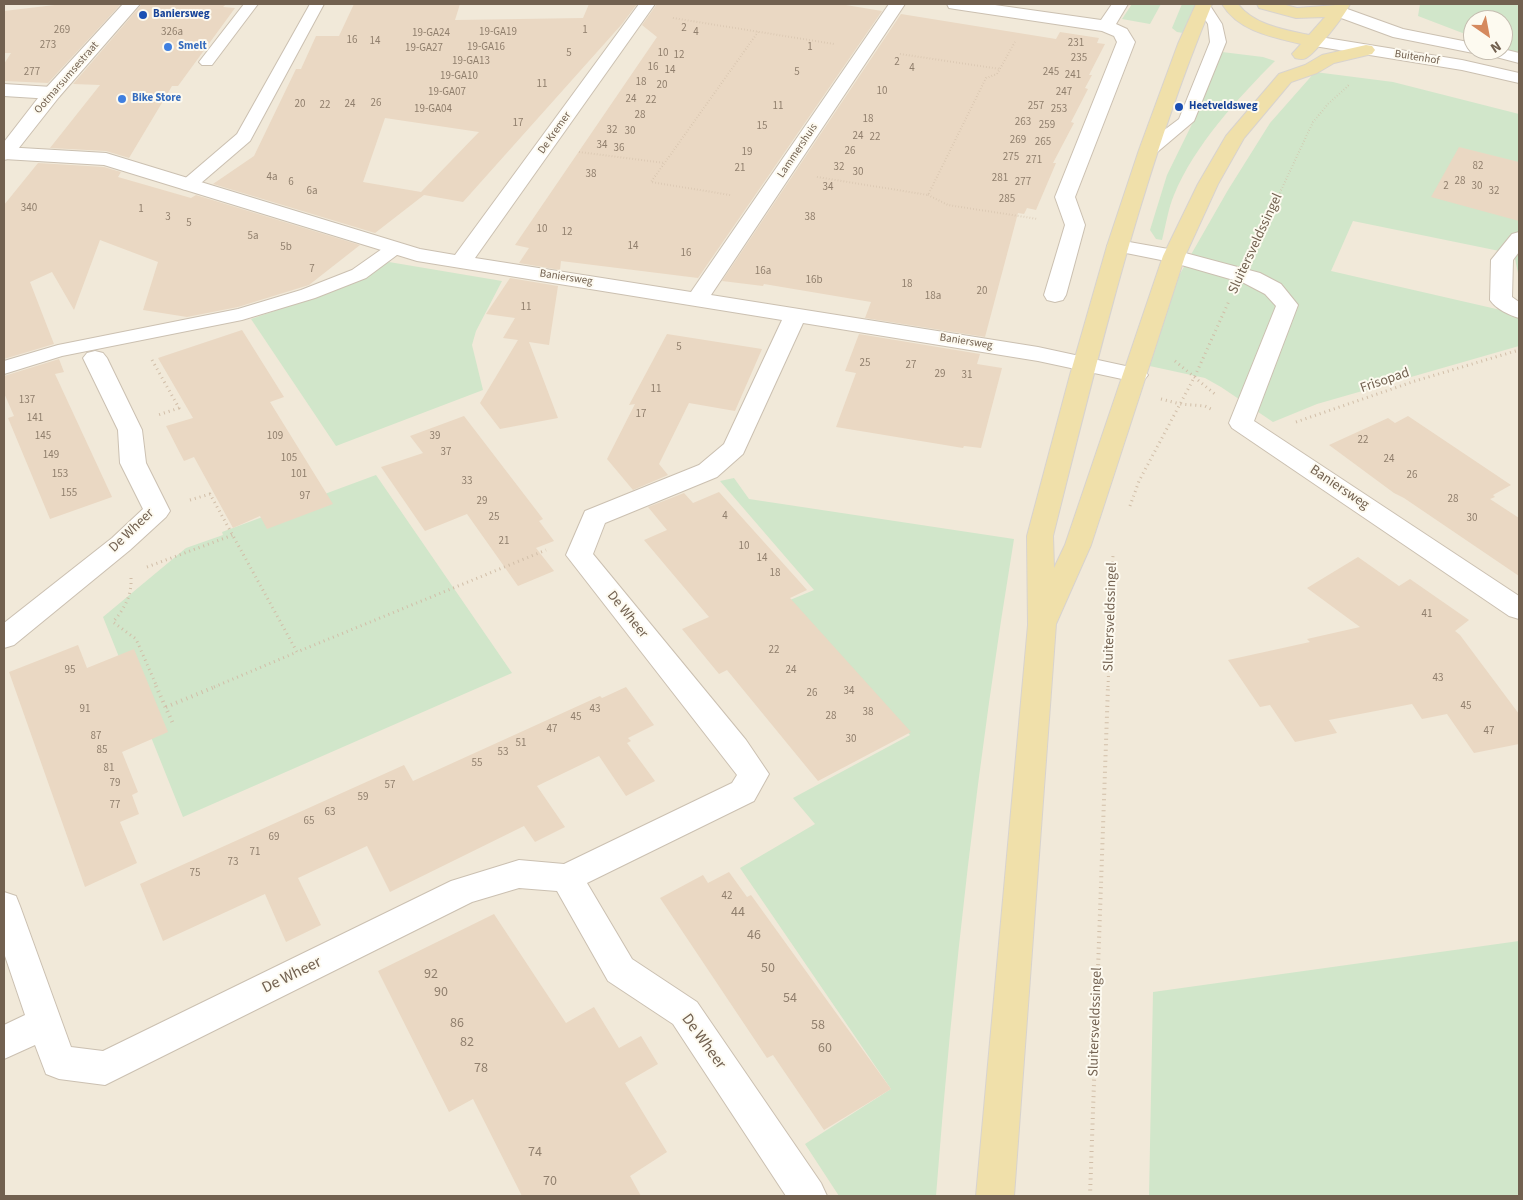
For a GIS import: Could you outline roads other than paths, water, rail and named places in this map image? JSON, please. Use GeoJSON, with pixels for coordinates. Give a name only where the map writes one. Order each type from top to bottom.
{"type":"FeatureCollection","features":[{"type":"Feature","properties":{"kind":"main road"},"geometry":{"type":"LineString","coordinates":[[1230,4],[1247,21],[1283,34],[1314,41]]}},
{"type":"Feature","properties":{"kind":"main road"},"geometry":{"type":"LineString","coordinates":[[1265,4],[1296,13],[1340,7]]}},
{"type":"Feature","properties":{"kind":"main road"},"geometry":{"type":"LineString","coordinates":[[995,1196],[1042,625],[1040,536],[1118,246],[1148,150],[1204,5]]}},
{"type":"Feature","properties":{"kind":"main road"},"geometry":{"type":"LineString","coordinates":[[1291,75],[1293,63],[1314,41],[1340,7]]}},
{"type":"Feature","properties":{"kind":"main road"},"geometry":{"type":"LineString","coordinates":[[1042,625],[1078,544],[1136,375],[1174,256],[1208,184],[1236,136],[1285,78],[1311,69],[1328,59],[1366,50]]}},
{"type":"Feature","properties":{"kind":"street","name":"Ootmarsumsestraat"},"geometry":{"type":"LineString","coordinates":[[4,153],[52,93],[132,4]]}},
{"type":"Feature","properties":{"kind":"street","name":"Lammershuis"},"geometry":{"type":"LineString","coordinates":[[697,299],[897,4]]}},
{"type":"Feature","properties":{"kind":"street"},"geometry":{"type":"LineString","coordinates":[[955,4],[1114,29],[1126,42],[1065,197],[1074,225],[1055,295]]}},
{"type":"Feature","properties":{"kind":"street"},"geometry":{"type":"LineString","coordinates":[[1114,29],[1120,4]]}},
{"type":"Feature","properties":{"kind":"street","name":"Buitenhof"},"geometry":{"type":"LineString","coordinates":[[1340,7],[1399,33],[1463,46]]}},
{"type":"Feature","properties":{"kind":"street","name":"De Kremer"},"geometry":{"type":"LineString","coordinates":[[461,262],[644,8]]}},
{"type":"Feature","properties":{"kind":"street","name":"Buitenhof"},"geometry":{"type":"LineString","coordinates":[[1314,41],[1462,65],[1519,78]]}},
{"type":"Feature","properties":{"kind":"street"},"geometry":{"type":"LineString","coordinates":[[4,90],[52,93]]}},
{"type":"Feature","properties":{"kind":"street","name":"Baniersweg"},"geometry":{"type":"LineString","coordinates":[[4,153],[106,159],[417,255],[1038,354],[1136,375]]}},
{"type":"Feature","properties":{"kind":"street"},"geometry":{"type":"LineString","coordinates":[[1519,238],[1502,260],[1501,300],[1519,311]]}},
{"type":"Feature","properties":{"kind":"street","name":"Baniersweg"},"geometry":{"type":"LineString","coordinates":[[1118,246],[1174,256],[1241,275],[1273,289],[1287,305],[1241,423],[1519,609]]}},
{"type":"Feature","properties":{"kind":"street","name":"De Wheer"},"geometry":{"type":"LineString","coordinates":[[4,906],[58,1062],[105,1068],[463,891],[519,874],[567,878],[743,792],[754,774],[579,555],[594,517],[708,471],[734,448],[795,316]]}},
{"type":"Feature","properties":{"kind":"street","name":"De Wheer"},"geometry":{"type":"LineString","coordinates":[[4,638],[121,544],[157,510],[133,464],[128,425],[95,358]]}},
{"type":"Feature","properties":{"kind":"street","name":"De Wheer"},"geometry":{"type":"LineString","coordinates":[[567,878],[620,970],[684,1013],[808,1196]]}},
{"type":"Feature","properties":{"kind":"street"},"geometry":{"type":"LineString","coordinates":[[4,1044],[44,1023]]}},
{"type":"Feature","properties":{"kind":"lane"},"geometry":{"type":"LineString","coordinates":[[207,62],[251,4]]}},
{"type":"Feature","properties":{"kind":"lane"},"geometry":{"type":"LineString","coordinates":[[188,185],[244,137],[317,4]]}},
{"type":"Feature","properties":{"kind":"lane"},"geometry":{"type":"LineString","coordinates":[[1148,150],[1186,121],[1218,42],[1216,24],[1204,5]]}},
{"type":"Feature","properties":{"kind":"lane"},"geometry":{"type":"LineString","coordinates":[[4,368],[58,351],[242,314],[308,294],[360,274],[395,248]]}},
{"type":"Feature","properties":{"kind":"place","name":"Baniersweg"},"geometry":{"type":"Point","coordinates":[143,15]}},
{"type":"Feature","properties":{"kind":"place","name":"Smelt"},"geometry":{"type":"Point","coordinates":[168,47]}},
{"type":"Feature","properties":{"kind":"place","name":"Bike Store"},"geometry":{"type":"Point","coordinates":[122,99]}},
{"type":"Feature","properties":{"kind":"place","name":"Heetveldsweg"},"geometry":{"type":"Point","coordinates":[1179,107]}}]}
